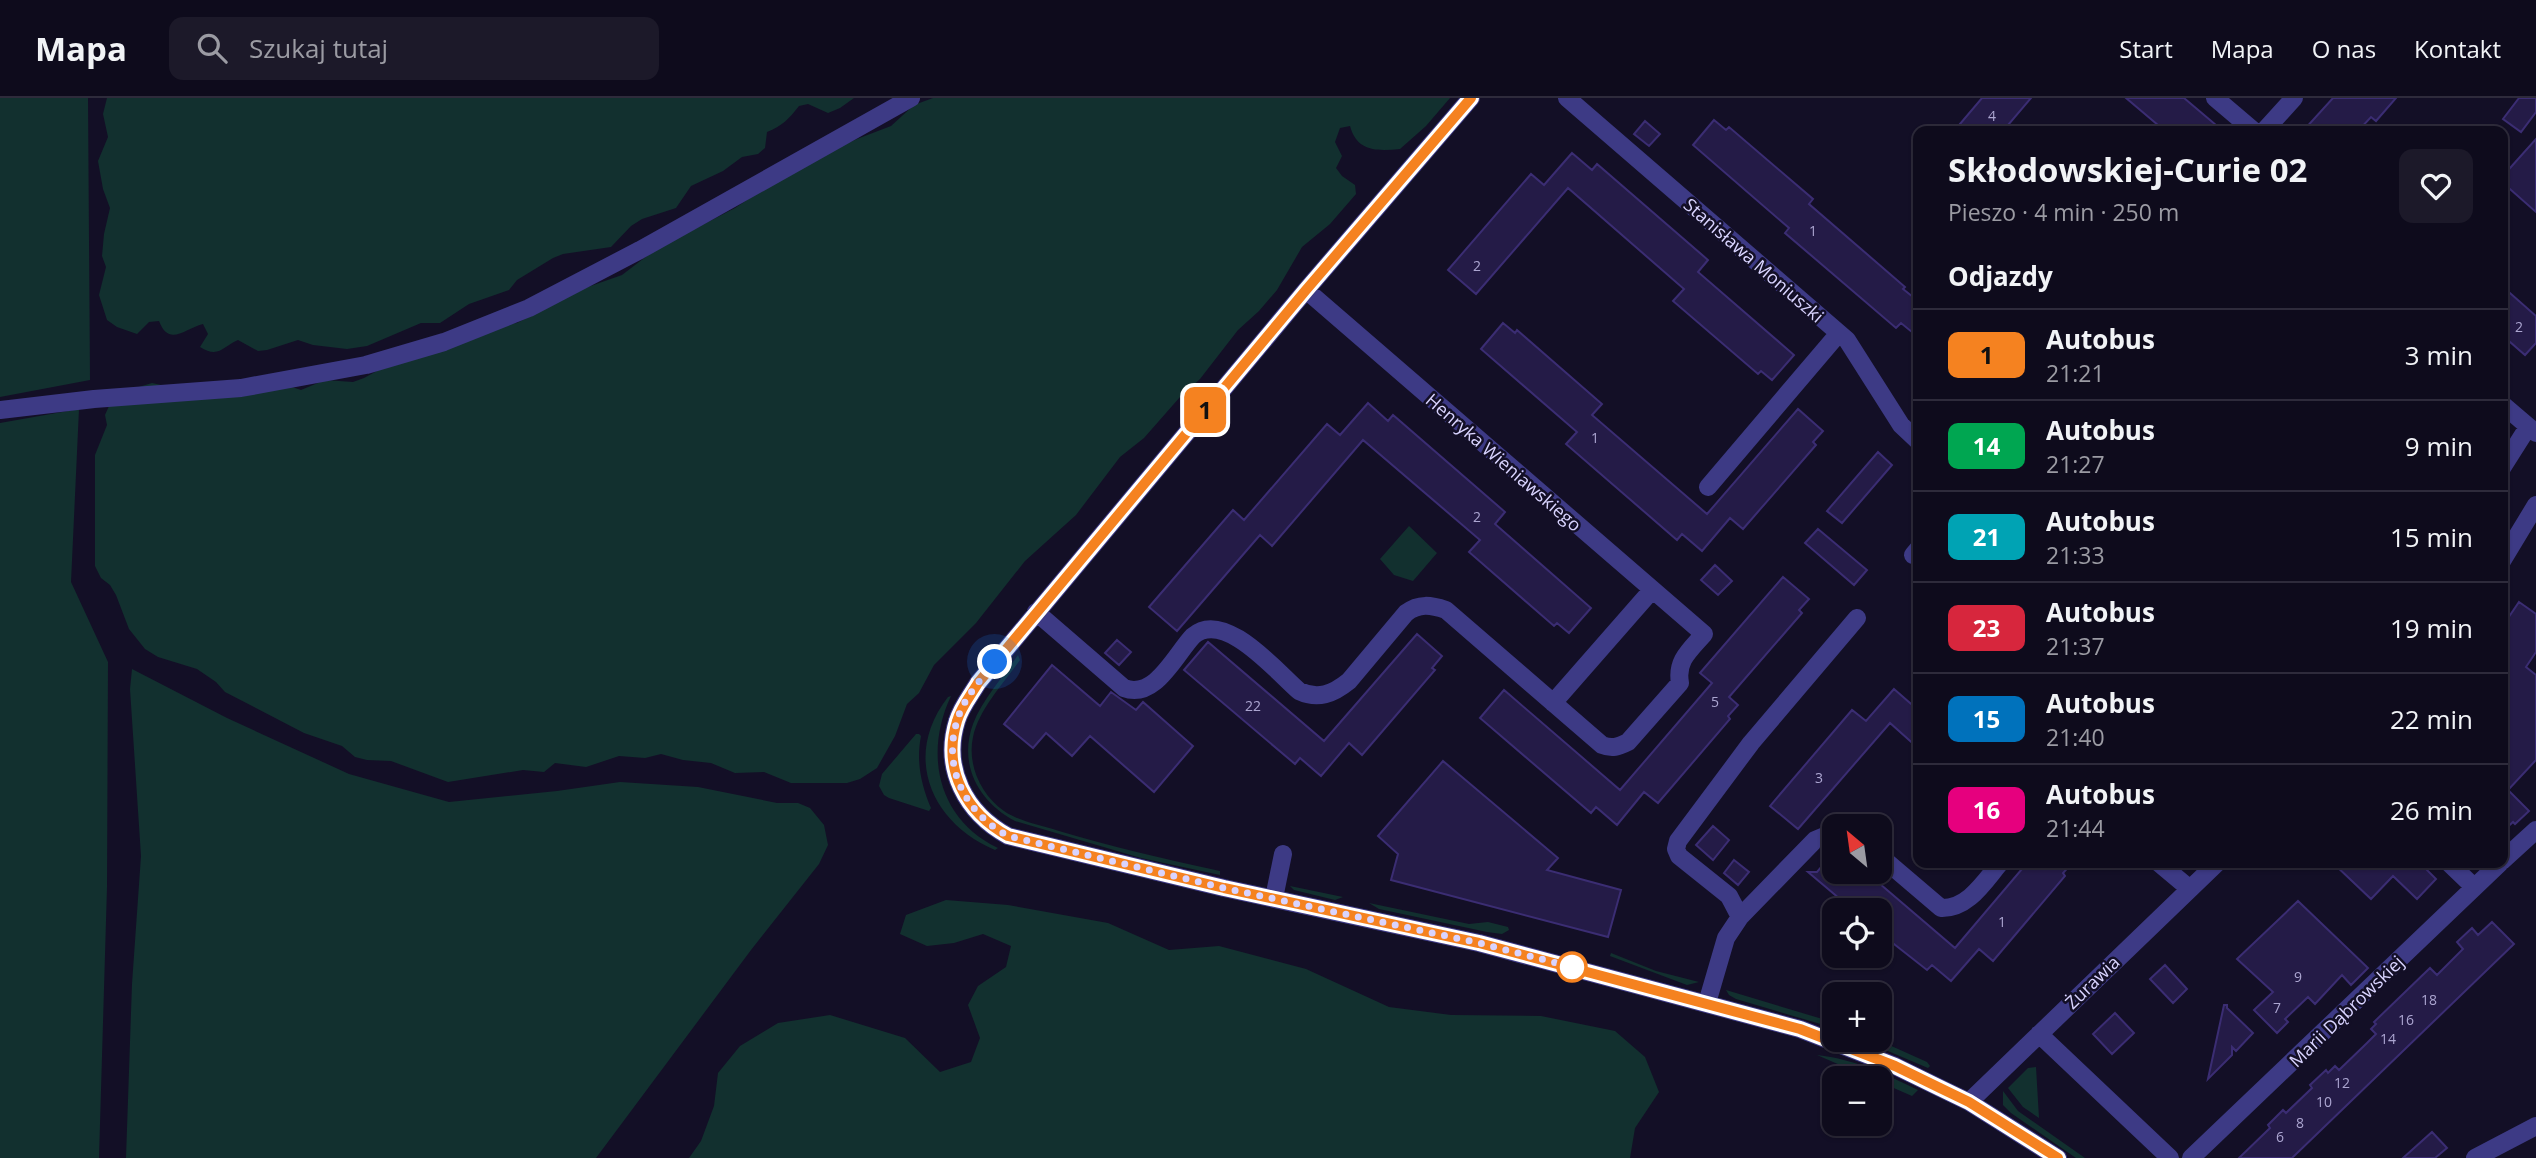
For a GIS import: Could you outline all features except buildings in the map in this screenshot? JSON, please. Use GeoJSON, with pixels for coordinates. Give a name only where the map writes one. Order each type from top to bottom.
{"type":"FeatureCollection","features":[{"type":"Feature","properties":{"kind":"street"},"geometry":{"type":"LineString","coordinates":[[0,410],[94,399],[241,388],[366,365],[444,342],[529,308],[640,250],[911,98]]}},
{"type":"Feature","properties":{"kind":"street"},"geometry":{"type":"LineString","coordinates":[[1471,98],[1035,612],[966,702],[955,728],[952,754],[954,771],[968,802],[981,817],[1008,836],[1146,870],[1492,946],[1800,1029],[1895,1066],[1969,1102],[2058,1158]]}},
{"type":"Feature","properties":{"kind":"street","name":"Stanisława Moniuszki"},"geometry":{"type":"LineString","coordinates":[[1567,98],[1847,340],[1901,425],[1913,436]]}},
{"type":"Feature","properties":{"kind":"street"},"geometry":{"type":"LineString","coordinates":[[2215,98],[2248,126]]}},
{"type":"Feature","properties":{"kind":"street"},"geometry":{"type":"LineString","coordinates":[[2269,126],[2294,98]]}},
{"type":"Feature","properties":{"kind":"street","name":"Henryka Wieniawskiego"},"geometry":{"type":"LineString","coordinates":[[1306,290],[1703,634],[1682,659],[1678,670],[1680,683],[1628,742],[1618,747],[1609,748],[1602,745],[1553,703]]}},
{"type":"Feature","properties":{"kind":"street"},"geometry":{"type":"LineString","coordinates":[[1708,487],[1839,333]]}},
{"type":"Feature","properties":{"kind":"street"},"geometry":{"type":"LineString","coordinates":[[2508,409],[2532,430],[2508,460]]}},
{"type":"Feature","properties":{"kind":"street"},"geometry":{"type":"LineString","coordinates":[[2508,551],[2536,505]]}},
{"type":"Feature","properties":{"kind":"street"},"geometry":{"type":"LineString","coordinates":[[1035,612],[1124,688],[1147,688],[1156,681],[1193,636],[1213,628],[1233,633],[1299,691],[1310,696],[1321,696],[1339,689],[1349,681],[1406,613],[1413,608],[1429,605],[1446,610],[1553,703],[1652,590]]}},
{"type":"Feature","properties":{"kind":"street"},"geometry":{"type":"LineString","coordinates":[[1740,917],[1729,896],[1679,856],[1676,849],[1678,841],[1751,743],[1857,618]]}},
{"type":"Feature","properties":{"kind":"street","name":"Marii Dąbrowskiej"},"geometry":{"type":"LineString","coordinates":[[2508,856],[2536,830]]}},
{"type":"Feature","properties":{"kind":"street"},"geometry":{"type":"LineString","coordinates":[[1707,1003],[1726,938],[1740,917],[1815,840],[1822,837]]}},
{"type":"Feature","properties":{"kind":"street"},"geometry":{"type":"LineString","coordinates":[[1274,898],[1283,854]]}},
{"type":"Feature","properties":{"kind":"street"},"geometry":{"type":"LineString","coordinates":[[1892,866],[1941,908],[1960,905],[1996,868]]}},
{"type":"Feature","properties":{"kind":"street"},"geometry":{"type":"LineString","coordinates":[[2165,868],[2190,889]]}},
{"type":"Feature","properties":{"kind":"street","name":"Żurawia"},"geometry":{"type":"LineString","coordinates":[[1969,1102],[2212,868]]}},
{"type":"Feature","properties":{"kind":"street"},"geometry":{"type":"LineString","coordinates":[[2454,868],[2474,887]]}},
{"type":"Feature","properties":{"kind":"street","name":"Marii Dąbrowskiej"},"geometry":{"type":"LineString","coordinates":[[2191,1158],[2495,868]]}},
{"type":"Feature","properties":{"kind":"street"},"geometry":{"type":"LineString","coordinates":[[2039,1034],[2170,1158]]}},
{"type":"Feature","properties":{"kind":"street"},"geometry":{"type":"LineString","coordinates":[[2475,1158],[2536,1126]]}},
{"type":"Feature","properties":{"kind":"green space"},"geometry":{"type":"Polygon","coordinates":[[[0,98],[88,98],[90,380],[0,397],[0,98]]]}},
{"type":"Feature","properties":{"kind":"green space"},"geometry":{"type":"Polygon","coordinates":[[[107,98],[854,98],[828,113],[808,104],[799,106],[785,122],[767,132],[765,148],[758,154],[742,157],[723,171],[691,186],[676,208],[642,219],[631,226],[611,247],[553,258],[517,280],[509,290],[469,304],[440,323],[421,323],[367,346],[347,349],[313,345],[298,340],[258,351],[238,340],[212,352],[200,347],[208,334],[203,324],[172,335],[163,329],[159,321],[149,322],[137,334],[117,327],[107,320],[99,295],[106,267],[102,256],[110,208],[98,161],[108,137],[103,114],[107,98]]]}},
{"type":"Feature","properties":{"kind":"green space"},"geometry":{"type":"Polygon","coordinates":[[[933,98],[1450,98],[1426,126],[1400,149],[1369,148],[1358,141],[1350,126],[1340,128],[1335,142],[1342,156],[1336,168],[1355,185],[1356,194],[1330,224],[1302,247],[1277,290],[1238,330],[1200,379],[1180,397],[1144,438],[1120,457],[1076,515],[1025,561],[976,623],[934,665],[919,693],[907,704],[895,736],[877,768],[860,779],[847,783],[791,783],[764,772],[735,773],[711,763],[661,754],[645,758],[619,756],[586,767],[555,763],[544,772],[523,770],[448,782],[391,761],[355,757],[342,746],[304,733],[225,692],[197,669],[158,657],[145,649],[129,629],[116,595],[110,585],[101,578],[95,566],[95,455],[107,425],[105,415],[109,406],[122,392],[152,383],[175,388],[289,386],[301,390],[325,380],[353,382],[386,366],[497,326],[517,323],[585,288],[622,275],[656,249],[735,208],[800,165],[891,126],[914,105],[933,98]]]}},
{"type":"Feature","properties":{"kind":"green space"},"geometry":{"type":"Polygon","coordinates":[[[79,409],[71,582],[108,662],[107,887],[99,1158],[0,1158],[0,423],[79,409]]]}},
{"type":"Feature","properties":{"kind":"green space"},"geometry":{"type":"Polygon","coordinates":[[[1409,526],[1437,553],[1413,581],[1394,575],[1380,559],[1409,526]]]}},
{"type":"Feature","properties":{"kind":"green space"},"geometry":{"type":"Polygon","coordinates":[[[1018,655],[1020,660],[986,706],[973,737],[974,768],[989,797],[1004,811],[1024,821],[1119,848],[1220,871],[1220,875],[1141,858],[1015,821],[991,804],[975,781],[970,768],[969,739],[982,706],[1018,655]]]}},
{"type":"Feature","properties":{"kind":"green space"},"geometry":{"type":"Polygon","coordinates":[[[132,669],[227,718],[349,774],[449,802],[620,782],[698,787],[777,803],[798,803],[810,808],[824,825],[828,845],[819,864],[751,950],[596,1158],[126,1158],[132,984],[141,856],[130,689],[132,669]]]}},
{"type":"Feature","properties":{"kind":"green space"},"geometry":{"type":"Polygon","coordinates":[[[951,696],[938,740],[942,782],[949,802],[961,820],[977,835],[998,848],[995,850],[954,823],[930,786],[926,764],[927,742],[934,719],[951,696]]]}},
{"type":"Feature","properties":{"kind":"green space"},"geometry":{"type":"Polygon","coordinates":[[[916,734],[921,736],[919,764],[931,808],[929,811],[889,798],[879,786],[882,774],[916,734]]]}},
{"type":"Feature","properties":{"kind":"green space"},"geometry":{"type":"Polygon","coordinates":[[[1290,886],[1343,897],[1335,900],[1294,890],[1290,886]]]}},
{"type":"Feature","properties":{"kind":"green space"},"geometry":{"type":"Polygon","coordinates":[[[946,900],[1008,905],[1108,923],[1169,950],[1219,946],[1306,969],[1389,1007],[1451,1015],[1541,1016],[1615,1031],[1645,1057],[1659,1092],[1635,1128],[1630,1158],[689,1158],[701,1141],[714,1106],[718,1073],[740,1046],[778,1023],[830,1015],[905,1038],[940,1072],[971,1062],[980,1038],[968,1005],[978,986],[1006,967],[1011,946],[983,934],[954,943],[927,946],[900,934],[906,915],[946,900]]]}},
{"type":"Feature","properties":{"kind":"green space"},"geometry":{"type":"Polygon","coordinates":[[[1369,903],[1469,924],[1488,922],[1508,927],[1509,930],[1502,934],[1487,932],[1379,909],[1369,903]]]}},
{"type":"Feature","properties":{"kind":"green space"},"geometry":{"type":"Polygon","coordinates":[[[1611,953],[1656,971],[1699,982],[1687,985],[1610,956],[1611,953]]]}},
{"type":"Feature","properties":{"kind":"green space"},"geometry":{"type":"Polygon","coordinates":[[[1726,990],[1822,1019],[1822,1024],[1736,999],[1726,990]]]}},
{"type":"Feature","properties":{"kind":"green space"},"geometry":{"type":"Polygon","coordinates":[[[1892,1046],[1927,1062],[1930,1066],[1928,1068],[1890,1052],[1892,1046]]]}},
{"type":"Feature","properties":{"kind":"green space"},"geometry":{"type":"Polygon","coordinates":[[[1817,1055],[1862,1066],[1842,1066],[1817,1055]]]}},
{"type":"Feature","properties":{"kind":"green space"},"geometry":{"type":"Polygon","coordinates":[[[2036,1067],[2039,1118],[2023,1107],[2008,1088],[2028,1068],[2036,1067]]]}},
{"type":"Feature","properties":{"kind":"green space"},"geometry":{"type":"Polygon","coordinates":[[[1892,1078],[1918,1090],[1912,1096],[1892,1087],[1892,1078]]]}},
{"type":"Feature","properties":{"kind":"green space"},"geometry":{"type":"Polygon","coordinates":[[[2003,1091],[2018,1111],[2085,1158],[2076,1158],[2011,1113],[2003,1105],[2003,1091]]]}},
{"type":"Feature","properties":{"kind":"bus line","name":"1"},"geometry":{"type":"LineString","coordinates":[[1471,98],[1306,290],[978,683],[957,720],[952,754],[954,771],[968,802],[995,829],[1008,836],[1224,888],[1416,928],[1541,958],[1800,1029],[1895,1066],[1969,1102],[2058,1158]]}},
{"type":"Feature","properties":{"kind":"route"},"geometry":{"type":"LineString","coordinates":[[995,662],[978,683],[957,720],[952,754],[954,771],[968,802],[995,829],[1008,836],[1224,888],[1416,928],[1572,967]]}}]}
